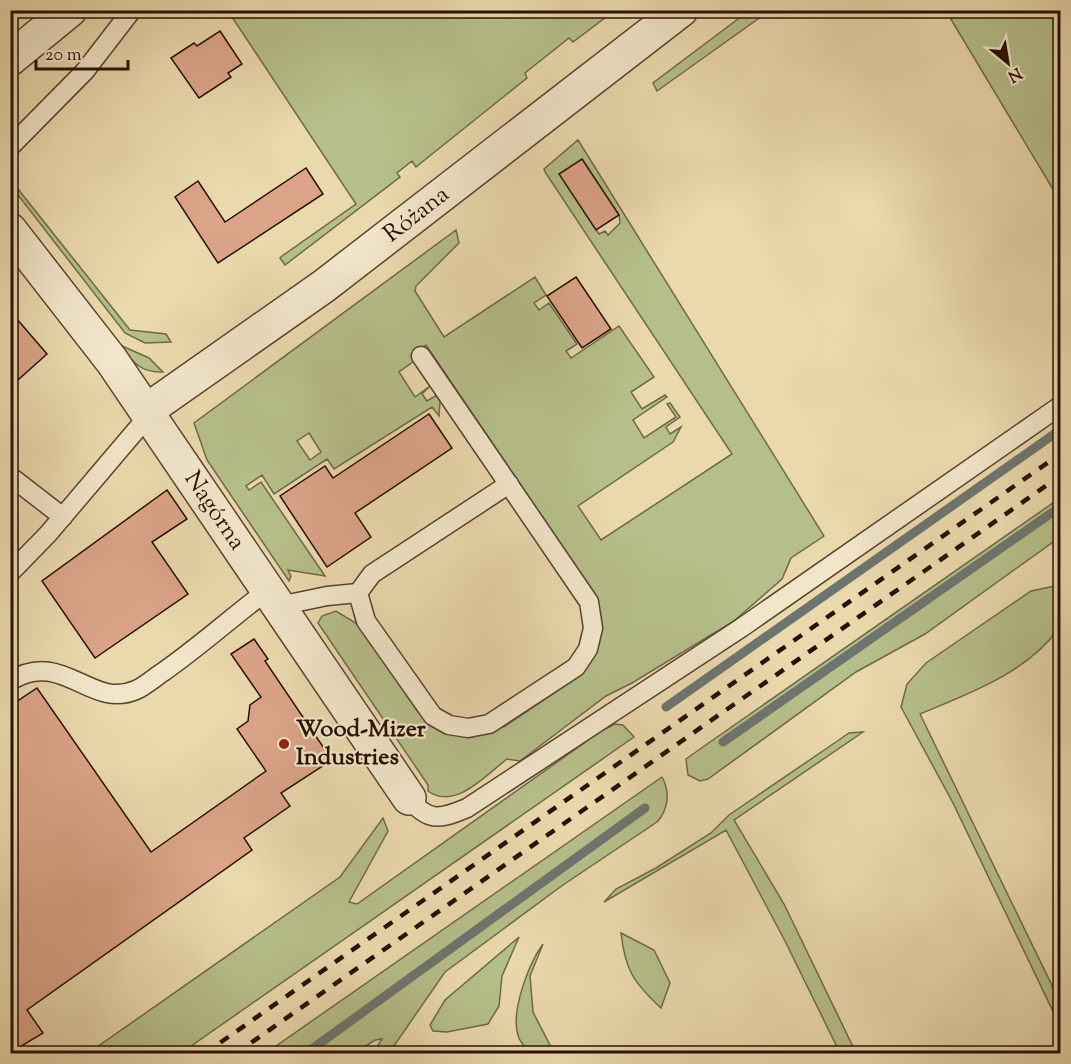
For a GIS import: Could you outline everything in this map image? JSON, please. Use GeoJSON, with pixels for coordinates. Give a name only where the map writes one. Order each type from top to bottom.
{"type":"FeatureCollection","features":[{"type":"Feature","properties":{"kind":"street"},"geometry":{"type":"LineString","coordinates":[[10,59],[70,10]]}},
{"type":"Feature","properties":{"kind":"street","name":"Różana"},"geometry":{"type":"LineString","coordinates":[[148,413],[324,286],[681,10]]}},
{"type":"Feature","properties":{"kind":"street","name":"Nagórna"},"geometry":{"type":"LineString","coordinates":[[10,230],[106,353],[409,798]]}},
{"type":"Feature","properties":{"kind":"lane"},"geometry":{"type":"LineString","coordinates":[[10,147],[85,72],[132,10]]}},
{"type":"Feature","properties":{"kind":"lane"},"geometry":{"type":"LineString","coordinates":[[358,593],[366,621],[433,716],[449,725],[468,728],[489,723],[576,667],[588,649],[593,628],[589,602],[421,356]]}},
{"type":"Feature","properties":{"kind":"lane"},"geometry":{"type":"LineString","coordinates":[[409,798],[418,811],[430,816],[446,816],[468,808],[741,627],[1060,406]]}},
{"type":"Feature","properties":{"kind":"lane"},"geometry":{"type":"LineString","coordinates":[[10,573],[63,517],[148,413]]}},
{"type":"Feature","properties":{"kind":"lane"},"geometry":{"type":"LineString","coordinates":[[10,476],[63,517]]}},
{"type":"Feature","properties":{"kind":"lane"},"geometry":{"type":"LineString","coordinates":[[10,681],[33,670],[51,671],[72,678],[92,689],[112,694],[136,691],[273,598],[358,593],[372,574],[509,484]]}},
{"type":"Feature","properties":{"kind":"green space"},"geometry":{"type":"Polygon","coordinates":[[[750,10],[769,11],[657,91],[653,83],[750,10]]]}},
{"type":"Feature","properties":{"kind":"green space"},"geometry":{"type":"Polygon","coordinates":[[[228,11],[614,11],[573,42],[569,38],[525,73],[527,78],[416,167],[412,161],[397,173],[400,177],[285,265],[280,258],[282,256],[356,204],[228,11]]]}},
{"type":"Feature","properties":{"kind":"green space"},"geometry":{"type":"Polygon","coordinates":[[[946,11],[1060,11],[1060,201],[946,11]]]}},
{"type":"Feature","properties":{"kind":"green space"},"geometry":{"type":"Polygon","coordinates":[[[578,140],[824,536],[791,558],[782,579],[734,621],[632,683],[606,696],[520,761],[507,759],[460,794],[449,797],[438,796],[428,791],[428,785],[318,623],[322,616],[336,611],[359,625],[418,712],[436,727],[459,735],[483,734],[505,726],[575,679],[591,661],[599,642],[588,584],[426,345],[411,355],[414,361],[399,372],[415,397],[430,386],[422,394],[427,401],[437,395],[440,401],[439,416],[432,407],[334,469],[327,459],[274,494],[262,475],[246,486],[249,490],[261,482],[325,576],[288,570],[291,576],[289,581],[207,460],[194,423],[456,230],[459,243],[416,286],[415,291],[444,337],[535,277],[546,295],[534,303],[539,310],[549,303],[577,344],[566,351],[571,358],[619,326],[654,377],[631,392],[642,409],[665,395],[667,397],[633,420],[644,438],[676,417],[667,404],[670,403],[680,417],[666,427],[670,434],[681,427],[673,442],[578,506],[601,540],[732,454],[544,169],[578,140]],[[582,159],[560,174],[599,234],[605,231],[608,235],[620,223],[619,215],[582,159]],[[309,433],[297,441],[310,460],[321,452],[309,433]]]}},
{"type":"Feature","properties":{"kind":"green space"},"geometry":{"type":"Polygon","coordinates":[[[10,179],[130,330],[166,334],[171,342],[145,343],[125,333],[11,186],[10,179]]]}},
{"type":"Feature","properties":{"kind":"green space"},"geometry":{"type":"Polygon","coordinates":[[[120,345],[149,358],[163,372],[149,371],[138,365],[120,345]]]}},
{"type":"Feature","properties":{"kind":"green space"},"geometry":{"type":"Polygon","coordinates":[[[1060,498],[1060,537],[925,634],[856,672],[708,779],[700,781],[688,775],[686,759],[1060,498]]]}},
{"type":"Feature","properties":{"kind":"green space"},"geometry":{"type":"Polygon","coordinates":[[[1060,585],[1060,627],[1047,643],[1031,657],[996,680],[920,714],[1060,1002],[1060,1026],[953,803],[901,707],[907,684],[926,663],[1031,591],[1060,585]]]}},
{"type":"Feature","properties":{"kind":"green space"},"geometry":{"type":"Polygon","coordinates":[[[615,724],[623,725],[634,737],[181,1053],[87,1054],[340,877],[383,818],[388,831],[349,902],[357,904],[601,731],[615,724]]]}},
{"type":"Feature","properties":{"kind":"green space"},"geometry":{"type":"Polygon","coordinates":[[[863,732],[734,820],[784,904],[856,1053],[840,1053],[785,941],[726,830],[604,902],[616,889],[656,868],[711,833],[729,815],[849,733],[863,732]]]}},
{"type":"Feature","properties":{"kind":"green space"},"geometry":{"type":"Polygon","coordinates":[[[662,777],[665,782],[667,800],[664,811],[657,822],[563,885],[445,972],[389,1053],[373,1053],[382,1039],[375,1040],[355,1053],[266,1053],[662,777]]]}},
{"type":"Feature","properties":{"kind":"green space"},"geometry":{"type":"Polygon","coordinates":[[[621,933],[654,950],[670,983],[661,1008],[632,975],[625,957],[621,933]]]}},
{"type":"Feature","properties":{"kind":"green space"},"geometry":{"type":"Polygon","coordinates":[[[519,937],[502,976],[499,1006],[488,1024],[447,1032],[433,1031],[430,1025],[445,1000],[519,937]]]}},
{"type":"Feature","properties":{"kind":"green space"},"geometry":{"type":"Polygon","coordinates":[[[543,944],[530,976],[533,1012],[554,1053],[529,1053],[519,1038],[517,1016],[522,989],[532,963],[543,944]]]}},
{"type":"Feature","properties":{"kind":"building"},"geometry":{"type":"Polygon","coordinates":[[[220,31],[242,64],[228,73],[231,77],[199,98],[171,58],[194,43],[197,46],[220,31]]]}},
{"type":"Feature","properties":{"kind":"building"},"geometry":{"type":"Polygon","coordinates":[[[582,159],[619,215],[596,230],[559,174],[582,159]]]}},
{"type":"Feature","properties":{"kind":"building"},"geometry":{"type":"Polygon","coordinates":[[[306,168],[323,194],[218,263],[175,197],[198,181],[225,222],[306,168]]]}},
{"type":"Feature","properties":{"kind":"building"},"geometry":{"type":"Polygon","coordinates":[[[576,277],[611,329],[582,348],[547,296],[576,277]]]}},
{"type":"Feature","properties":{"kind":"building"},"geometry":{"type":"Polygon","coordinates":[[[10,311],[47,354],[10,387],[10,311]]]}},
{"type":"Feature","properties":{"kind":"building"},"geometry":{"type":"Polygon","coordinates":[[[429,414],[452,448],[355,513],[371,537],[327,567],[280,496],[325,466],[333,478],[429,414]]]}},
{"type":"Feature","properties":{"kind":"building"},"geometry":{"type":"Polygon","coordinates":[[[167,490],[187,519],[152,542],[188,594],[95,658],[42,581],[167,490]]]}},
{"type":"Feature","properties":{"kind":"building"},"geometry":{"type":"Polygon","coordinates":[[[254,639],[268,659],[265,661],[332,760],[281,793],[290,806],[244,838],[252,850],[27,1010],[43,1033],[10,1053],[10,706],[37,688],[151,852],[266,771],[237,729],[248,721],[250,705],[261,697],[231,654],[254,639]]]}},
{"type":"Feature","properties":{"kind":"waterway"},"geometry":{"type":"LineString","coordinates":[[666,707],[1060,430]]}},
{"type":"Feature","properties":{"kind":"waterway"},"geometry":{"type":"LineString","coordinates":[[723,742],[1060,507]]}},
{"type":"Feature","properties":{"kind":"waterway"},"geometry":{"type":"LineString","coordinates":[[305,1054],[645,808]]}},
{"type":"Feature","properties":{"kind":"railway"},"geometry":{"type":"LineString","coordinates":[[204,1054],[1060,454]]}},
{"type":"Feature","properties":{"kind":"railway"},"geometry":{"type":"LineString","coordinates":[[235,1054],[1060,476]]}},
{"type":"Feature","properties":{"kind":"place","name":"Wood-Mizer Industries"},"geometry":{"type":"Point","coordinates":[284,744]}}]}
